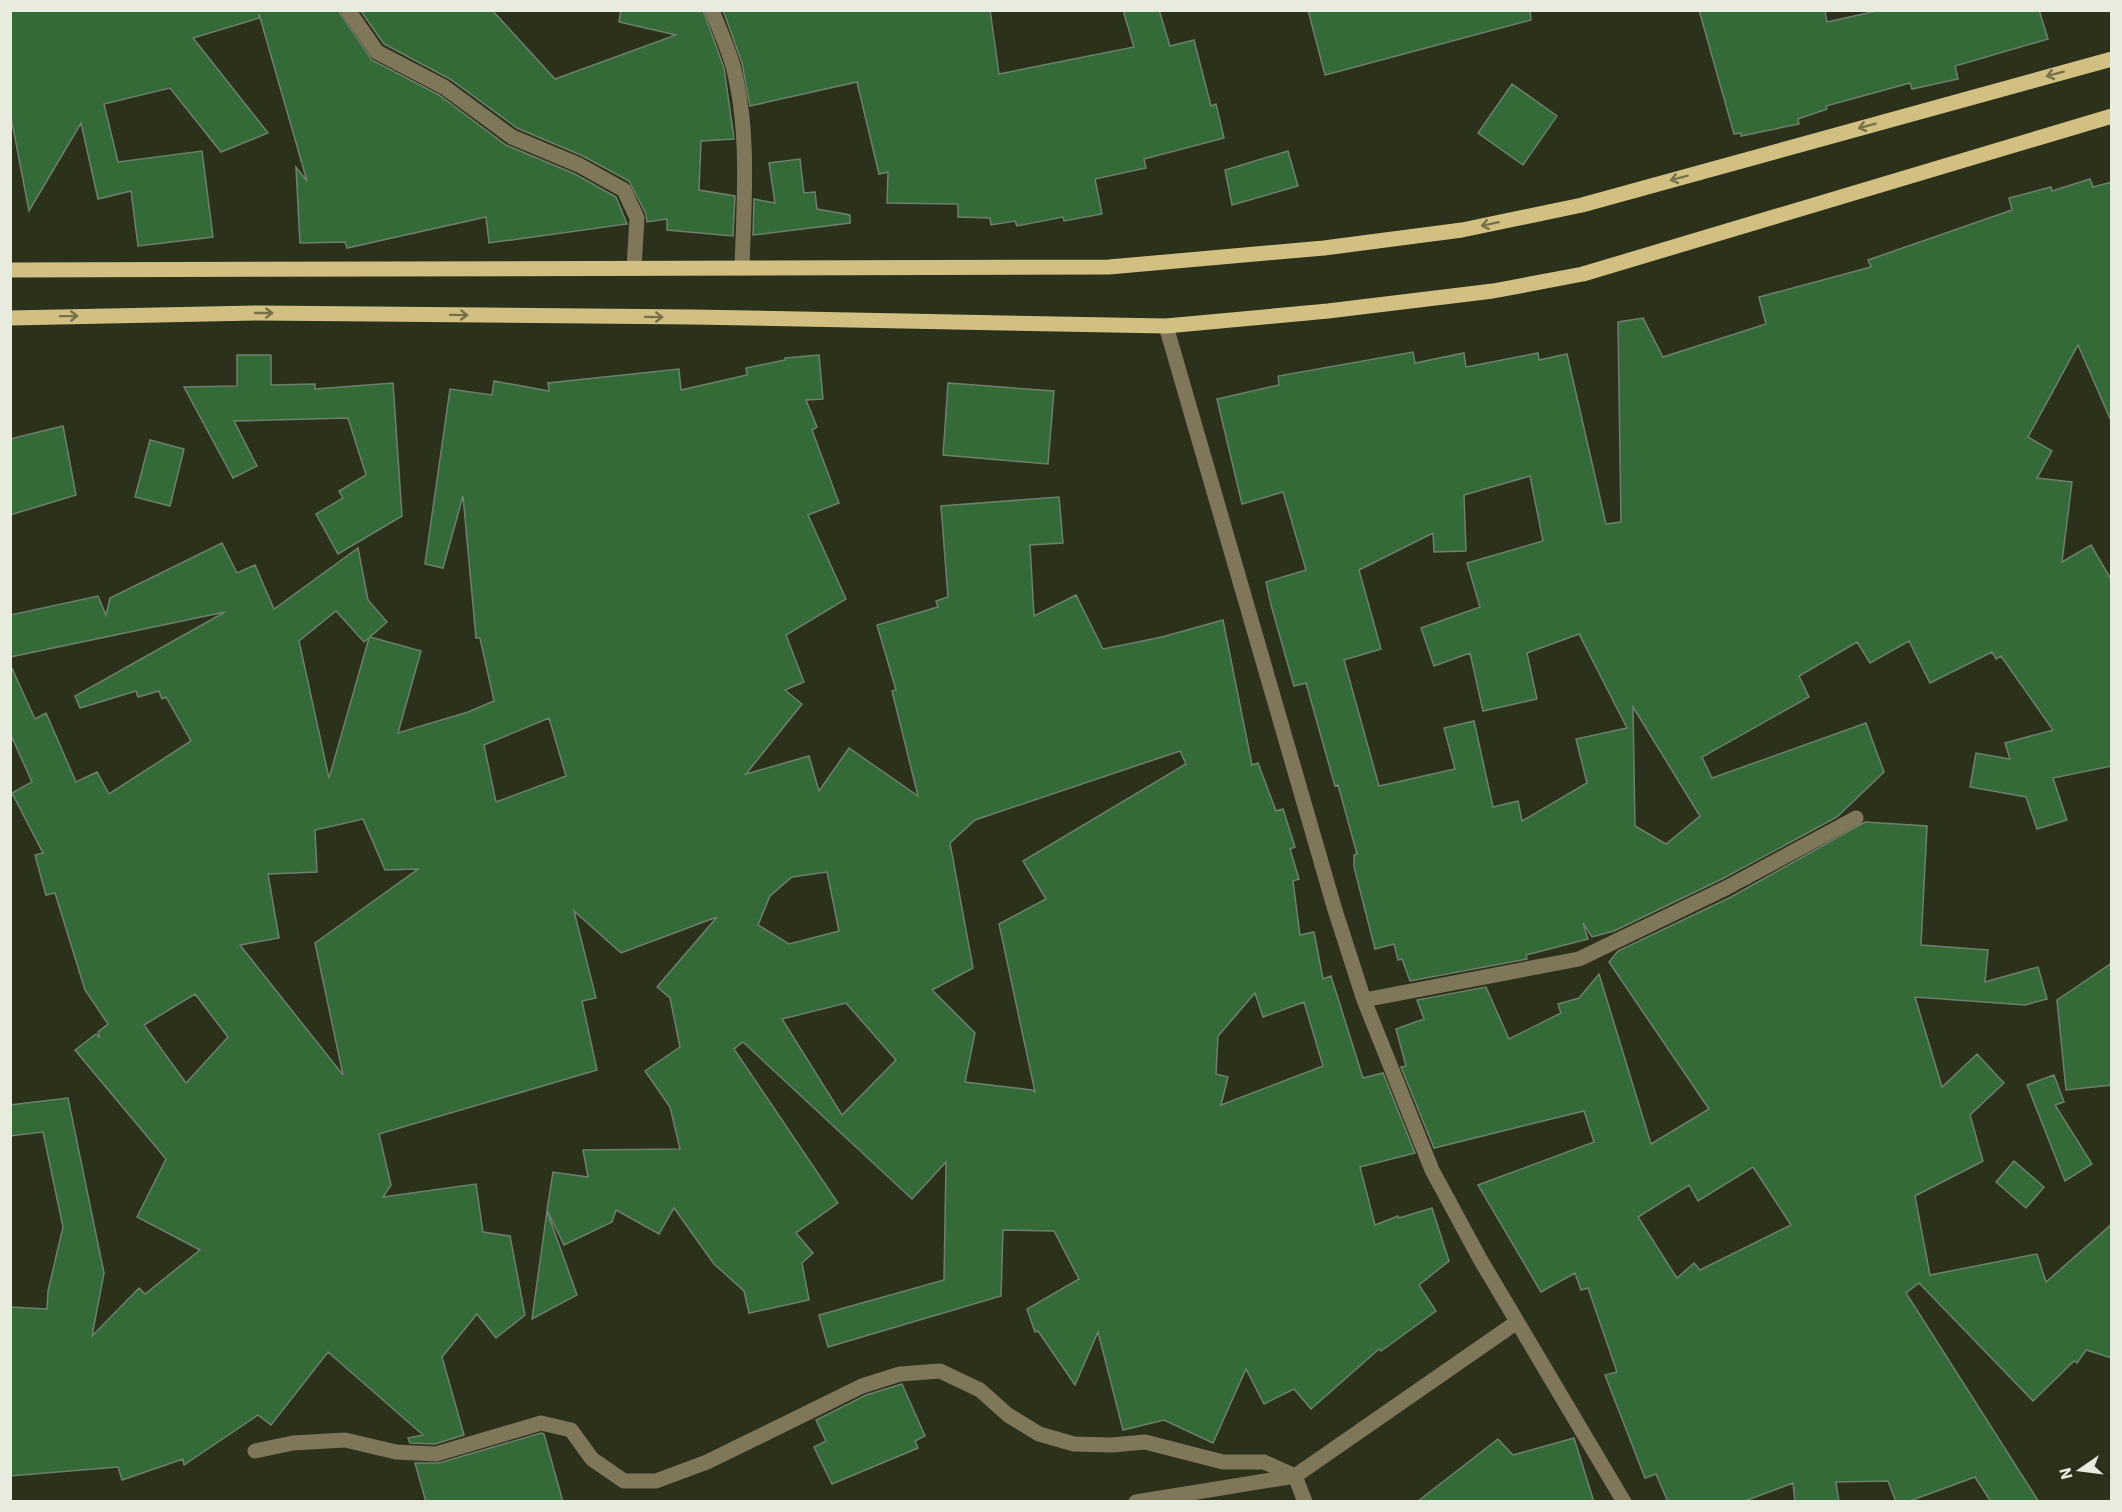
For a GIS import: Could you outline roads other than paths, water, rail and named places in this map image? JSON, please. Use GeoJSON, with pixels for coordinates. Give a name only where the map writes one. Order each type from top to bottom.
{"type":"FeatureCollection","features":[{"type":"Feature","properties":{"kind":"main road"},"geometry":{"type":"LineString","coordinates":[[10,270],[1109,267],[1324,248],[1462,230],[1582,205],[2112,59]]}},
{"type":"Feature","properties":{"kind":"main road"},"geometry":{"type":"LineString","coordinates":[[10,318],[259,313],[693,317],[1166,326],[1328,311],[1469,294],[1583,274],[2112,116]]}},
{"type":"Feature","properties":{"kind":"street"},"geometry":{"type":"LineString","coordinates":[[348,10],[377,52],[444,87],[512,137],[579,165],[624,190],[638,218],[634,268]]}},
{"type":"Feature","properties":{"kind":"street"},"geometry":{"type":"LineString","coordinates":[[712,10],[733,65],[740,97],[744,142],[742,268]]}},
{"type":"Feature","properties":{"kind":"street"},"geometry":{"type":"LineString","coordinates":[[1166,326],[1328,887],[1364,1000],[1432,1170],[1517,1322],[1624,1502]]}},
{"type":"Feature","properties":{"kind":"street"},"geometry":{"type":"LineString","coordinates":[[1364,1000],[1579,959],[1726,888],[1856,818]]}},
{"type":"Feature","properties":{"kind":"street"},"geometry":{"type":"LineString","coordinates":[[1136,1502],[1295,1476],[1517,1322]]}},
{"type":"Feature","properties":{"kind":"street"},"geometry":{"type":"LineString","coordinates":[[255,1451],[293,1443],[345,1440],[396,1452],[436,1454],[541,1423],[572,1430],[592,1459],[624,1481],[656,1480],[707,1462],[862,1386],[900,1374],[940,1371],[980,1390],[1008,1415],[1038,1434],[1074,1444],[1112,1445],[1145,1442],[1224,1462],[1264,1462],[1295,1476],[1305,1502]]}}]}
